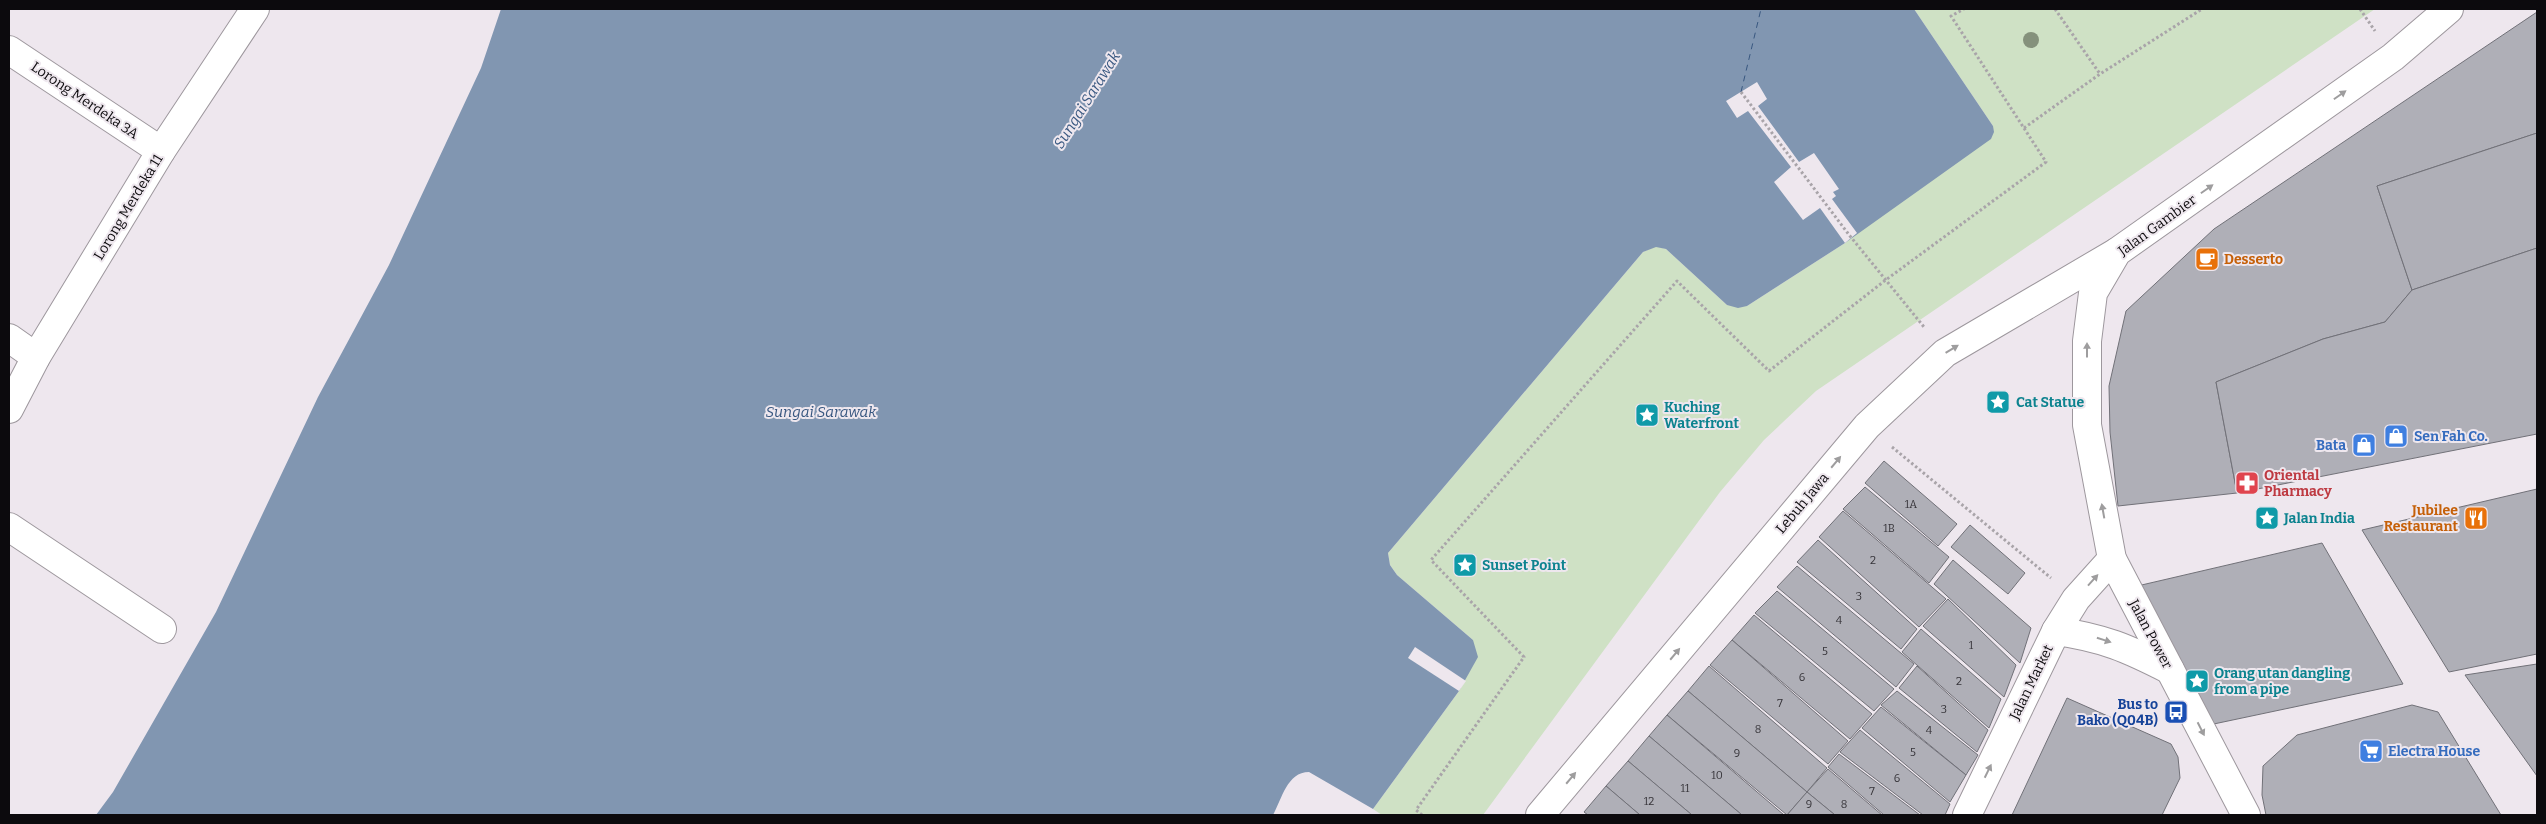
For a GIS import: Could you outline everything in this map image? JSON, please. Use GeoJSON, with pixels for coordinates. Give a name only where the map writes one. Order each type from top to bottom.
{"type":"FeatureCollection","features":[{"type":"Feature","properties":{"kind":"street","name":"Lorong Merdeka 11"},"geometry":{"type":"LineString","coordinates":[[9,409],[36,357],[161,151],[254,9]]}},
{"type":"Feature","properties":{"kind":"street","name":"Jalan Gambier"},"geometry":{"type":"LineString","coordinates":[[2112,559],[2087,425],[2087,341],[2093,293],[2117,252],[2393,57],[2449,9]]}},
{"type":"Feature","properties":{"kind":"street","name":"Lorong Merdeka 3A"},"geometry":{"type":"LineString","coordinates":[[9,50],[161,151]]}},
{"type":"Feature","properties":{"kind":"street","name":"Lebuh Jawa"},"geometry":{"type":"LineString","coordinates":[[1540,815],[1867,426],[1945,353],[2117,252]]}},
{"type":"Feature","properties":{"kind":"street"},"geometry":{"type":"LineString","coordinates":[[9,338],[36,357]]}},
{"type":"Feature","properties":{"kind":"street"},"geometry":{"type":"LineString","coordinates":[[9,527],[162,629]]}},
{"type":"Feature","properties":{"kind":"street","name":"Jalan Market"},"geometry":{"type":"LineString","coordinates":[[1967,815],[2056,631],[2076,599],[2112,559]]}},
{"type":"Feature","properties":{"kind":"street","name":"Jalan Power"},"geometry":{"type":"LineString","coordinates":[[2112,559],[2246,815]]}},
{"type":"Feature","properties":{"kind":"street"},"geometry":{"type":"LineString","coordinates":[[2056,631],[2091,636],[2125,647],[2170,670]]}},
{"type":"Feature","properties":{"kind":"path"},"geometry":{"type":"LineString","coordinates":[[1422,815],[1416,810],[1524,657],[1431,560],[1678,282],[1769,371],[1887,279],[2046,162],[1951,16],[1964,9]]}},
{"type":"Feature","properties":{"kind":"path"},"geometry":{"type":"LineString","coordinates":[[2055,9],[2100,74]]}},
{"type":"Feature","properties":{"kind":"path"},"geometry":{"type":"LineString","coordinates":[[2024,128],[2100,74],[2202,9]]}},
{"type":"Feature","properties":{"kind":"path"},"geometry":{"type":"LineString","coordinates":[[1741,92],[1850,236],[1887,279],[1945,353]]}},
{"type":"Feature","properties":{"kind":"path"},"geometry":{"type":"LineString","coordinates":[[1867,426],[2076,599]]}},
{"type":"Feature","properties":{"kind":"green space","name":"Kuching Waterfront"},"geometry":{"type":"Polygon","coordinates":[[[1914,9],[2375,9],[1816,391],[1764,440],[1720,492],[1483,815],[1382,815],[1373,809],[1459,691],[1473,640],[1397,575],[1390,565],[1388,553],[1643,252],[1656,246],[1666,249],[1727,305],[1747,306],[1845,243],[1993,126],[1914,9]]]}},
{"type":"Feature","properties":{"kind":"water","name":"Sungai Sarawak"},"geometry":{"type":"Polygon","coordinates":[[[501,9],[1914,9],[1993,126],[1994,132],[1991,139],[1845,243],[1747,306],[1738,308],[1727,305],[1666,249],[1656,247],[1643,252],[1388,553],[1390,565],[1397,575],[1473,640],[1478,657],[1459,691],[1373,809],[1309,772],[1295,776],[1290,781],[1273,815],[96,815],[113,792],[216,612],[318,397],[389,265],[481,68],[501,9]]]}},
{"type":"Feature","properties":{"kind":"pier"},"geometry":{"type":"Polygon","coordinates":[[[1757,82],[1767,99],[1758,106],[1799,162],[1814,153],[1839,189],[1833,192],[1836,196],[1832,199],[1857,233],[1845,243],[1820,208],[1803,220],[1774,182],[1791,167],[1748,111],[1737,118],[1726,101],[1757,82]]]}},
{"type":"Feature","properties":{"kind":"pier"},"geometry":{"type":"Polygon","coordinates":[[[1415,647],[1466,681],[1459,691],[1408,658],[1415,647]]]}},
{"type":"Feature","properties":{"kind":"building"},"geometry":{"type":"Polygon","coordinates":[[[2537,12],[2537,133],[2377,186],[2412,290],[2385,322],[2323,339],[2216,382],[2237,493],[2118,506],[2110,432],[2109,386],[2126,311],[2214,229],[2537,12]]]}},
{"type":"Feature","properties":{"kind":"building"},"geometry":{"type":"Polygon","coordinates":[[[2537,133],[2537,248],[2412,290],[2377,186],[2537,133]]]}},
{"type":"Feature","properties":{"kind":"building"},"geometry":{"type":"Polygon","coordinates":[[[2537,248],[2537,434],[2237,493],[2216,382],[2323,339],[2385,322],[2412,290],[2537,248]]]}},
{"type":"Feature","properties":{"kind":"building"},"geometry":{"type":"Polygon","coordinates":[[[1884,461],[1957,524],[1938,546],[1865,483],[1884,461]]]}},
{"type":"Feature","properties":{"kind":"building"},"geometry":{"type":"Polygon","coordinates":[[[1865,487],[1949,557],[1929,583],[1843,509],[1865,487]]]}},
{"type":"Feature","properties":{"kind":"building"},"geometry":{"type":"Polygon","coordinates":[[[2537,489],[2537,654],[2449,672],[2362,530],[2537,489]]]}},
{"type":"Feature","properties":{"kind":"building"},"geometry":{"type":"Polygon","coordinates":[[[1843,511],[1946,599],[1919,627],[1819,537],[1843,511]]]}},
{"type":"Feature","properties":{"kind":"building"},"geometry":{"type":"Polygon","coordinates":[[[1970,525],[2025,573],[2008,594],[1951,547],[1970,525]]]}},
{"type":"Feature","properties":{"kind":"building"},"geometry":{"type":"Polygon","coordinates":[[[1818,540],[1917,629],[1901,649],[1797,562],[1818,540]]]}},
{"type":"Feature","properties":{"kind":"building"},"geometry":{"type":"Polygon","coordinates":[[[2322,543],[2403,684],[2209,725],[2133,587],[2322,543]]]}},
{"type":"Feature","properties":{"kind":"building"},"geometry":{"type":"Polygon","coordinates":[[[1953,560],[2031,628],[2020,663],[1934,584],[1953,560]]]}},
{"type":"Feature","properties":{"kind":"building"},"geometry":{"type":"Polygon","coordinates":[[[1797,566],[1914,664],[1896,687],[1777,587],[1797,566]]]}},
{"type":"Feature","properties":{"kind":"building"},"geometry":{"type":"Polygon","coordinates":[[[1777,591],[1894,689],[1874,711],[1755,613],[1777,591]]]}},
{"type":"Feature","properties":{"kind":"building"},"geometry":{"type":"Polygon","coordinates":[[[1948,599],[2016,665],[2004,697],[1923,626],[1948,599]]]}},
{"type":"Feature","properties":{"kind":"building"},"geometry":{"type":"Polygon","coordinates":[[[1754,615],[1872,714],[1850,739],[1732,640],[1754,615]]]}},
{"type":"Feature","properties":{"kind":"building"},"geometry":{"type":"Polygon","coordinates":[[[1921,629],[2001,699],[1989,728],[1902,652],[1921,629]]]}},
{"type":"Feature","properties":{"kind":"building"},"geometry":{"type":"Polygon","coordinates":[[[1732,640],[1848,741],[1828,764],[1710,665],[1732,640]]]}},
{"type":"Feature","properties":{"kind":"building"},"geometry":{"type":"Polygon","coordinates":[[[2537,664],[2537,776],[2465,675],[2537,664]]]}},
{"type":"Feature","properties":{"kind":"building"},"geometry":{"type":"Polygon","coordinates":[[[1709,666],[1827,768],[1807,792],[1688,691],[1709,666]]]}},
{"type":"Feature","properties":{"kind":"building"},"geometry":{"type":"Polygon","coordinates":[[[1917,666],[1988,730],[1977,752],[1899,688],[1917,666]]]}},
{"type":"Feature","properties":{"kind":"building"},"geometry":{"type":"Polygon","coordinates":[[[1688,691],[1807,792],[1787,815],[1667,715],[1688,691]]]}},
{"type":"Feature","properties":{"kind":"building"},"geometry":{"type":"Polygon","coordinates":[[[1897,691],[1978,755],[1966,775],[1881,705],[1897,691]]]}},
{"type":"Feature","properties":{"kind":"building"},"geometry":{"type":"Polygon","coordinates":[[[2067,698],[2171,744],[2178,757],[2180,778],[2162,815],[2012,815],[2067,698]]]}},
{"type":"Feature","properties":{"kind":"building","name":"Electra House"},"geometry":{"type":"Polygon","coordinates":[[[2412,705],[2438,712],[2501,815],[2266,815],[2262,795],[2263,766],[2297,735],[2412,705]]]}},
{"type":"Feature","properties":{"kind":"building"},"geometry":{"type":"Polygon","coordinates":[[[1881,707],[1966,775],[1950,802],[1862,728],[1881,707]]]}},
{"type":"Feature","properties":{"kind":"building"},"geometry":{"type":"Polygon","coordinates":[[[1667,715],[1784,815],[1742,815],[1649,736],[1667,715]]]}},
{"type":"Feature","properties":{"kind":"building"},"geometry":{"type":"Polygon","coordinates":[[[1860,730],[1950,804],[1945,815],[1923,815],[1840,752],[1860,730]]]}},
{"type":"Feature","properties":{"kind":"building"},"geometry":{"type":"Polygon","coordinates":[[[1649,736],[1742,815],[1692,815],[1628,761],[1649,736]]]}},
{"type":"Feature","properties":{"kind":"building"},"geometry":{"type":"Polygon","coordinates":[[[1839,754],[1920,815],[1884,815],[1828,767],[1839,754]]]}},
{"type":"Feature","properties":{"kind":"building"},"geometry":{"type":"Polygon","coordinates":[[[1628,761],[1692,815],[1640,815],[1606,786],[1628,761]]]}},
{"type":"Feature","properties":{"kind":"building"},"geometry":{"type":"Polygon","coordinates":[[[1828,769],[1882,815],[1835,815],[1807,792],[1828,769]]]}},
{"type":"Feature","properties":{"kind":"building"},"geometry":{"type":"Polygon","coordinates":[[[1606,786],[1640,815],[1588,815],[1584,812],[1606,786]]]}},
{"type":"Feature","properties":{"kind":"building"},"geometry":{"type":"Polygon","coordinates":[[[1807,792],[1835,815],[1787,815],[1807,792]]]}},
{"type":"Feature","properties":{"kind":"ferry route"},"geometry":{"type":"LineString","coordinates":[[1741,92],[1761,9]]}},
{"type":"Feature","properties":{"kind":"place","name":"Desserto"},"geometry":{"type":"Point","coordinates":[2207,259]}},
{"type":"Feature","properties":{"kind":"place","name":"Cat Statue"},"geometry":{"type":"Point","coordinates":[1998,402]}},
{"type":"Feature","properties":{"kind":"place","name":"Kuching Waterfront"},"geometry":{"type":"Point","coordinates":[1647,415]}},
{"type":"Feature","properties":{"kind":"place","name":"Sen Fah Co."},"geometry":{"type":"Point","coordinates":[2396,436]}},
{"type":"Feature","properties":{"kind":"place","name":"Bata"},"geometry":{"type":"Point","coordinates":[2364,445]}},
{"type":"Feature","properties":{"kind":"place","name":"Oriental Pharmacy"},"geometry":{"type":"Point","coordinates":[2247,483]}},
{"type":"Feature","properties":{"kind":"place","name":"Jalan India"},"geometry":{"type":"Point","coordinates":[2267,518]}},
{"type":"Feature","properties":{"kind":"place","name":"Jubilee Restaurant"},"geometry":{"type":"Point","coordinates":[2476,518]}},
{"type":"Feature","properties":{"kind":"place","name":"Sunset Point"},"geometry":{"type":"Point","coordinates":[1465,565]}},
{"type":"Feature","properties":{"kind":"place","name":"Orang utan dangling from a pipe"},"geometry":{"type":"Point","coordinates":[2197,681]}},
{"type":"Feature","properties":{"kind":"place","name":"Bus to Bako (Q04B)"},"geometry":{"type":"Point","coordinates":[2176,712]}},
{"type":"Feature","properties":{"kind":"place","name":"Electra House"},"geometry":{"type":"Point","coordinates":[2371,751]}}]}
